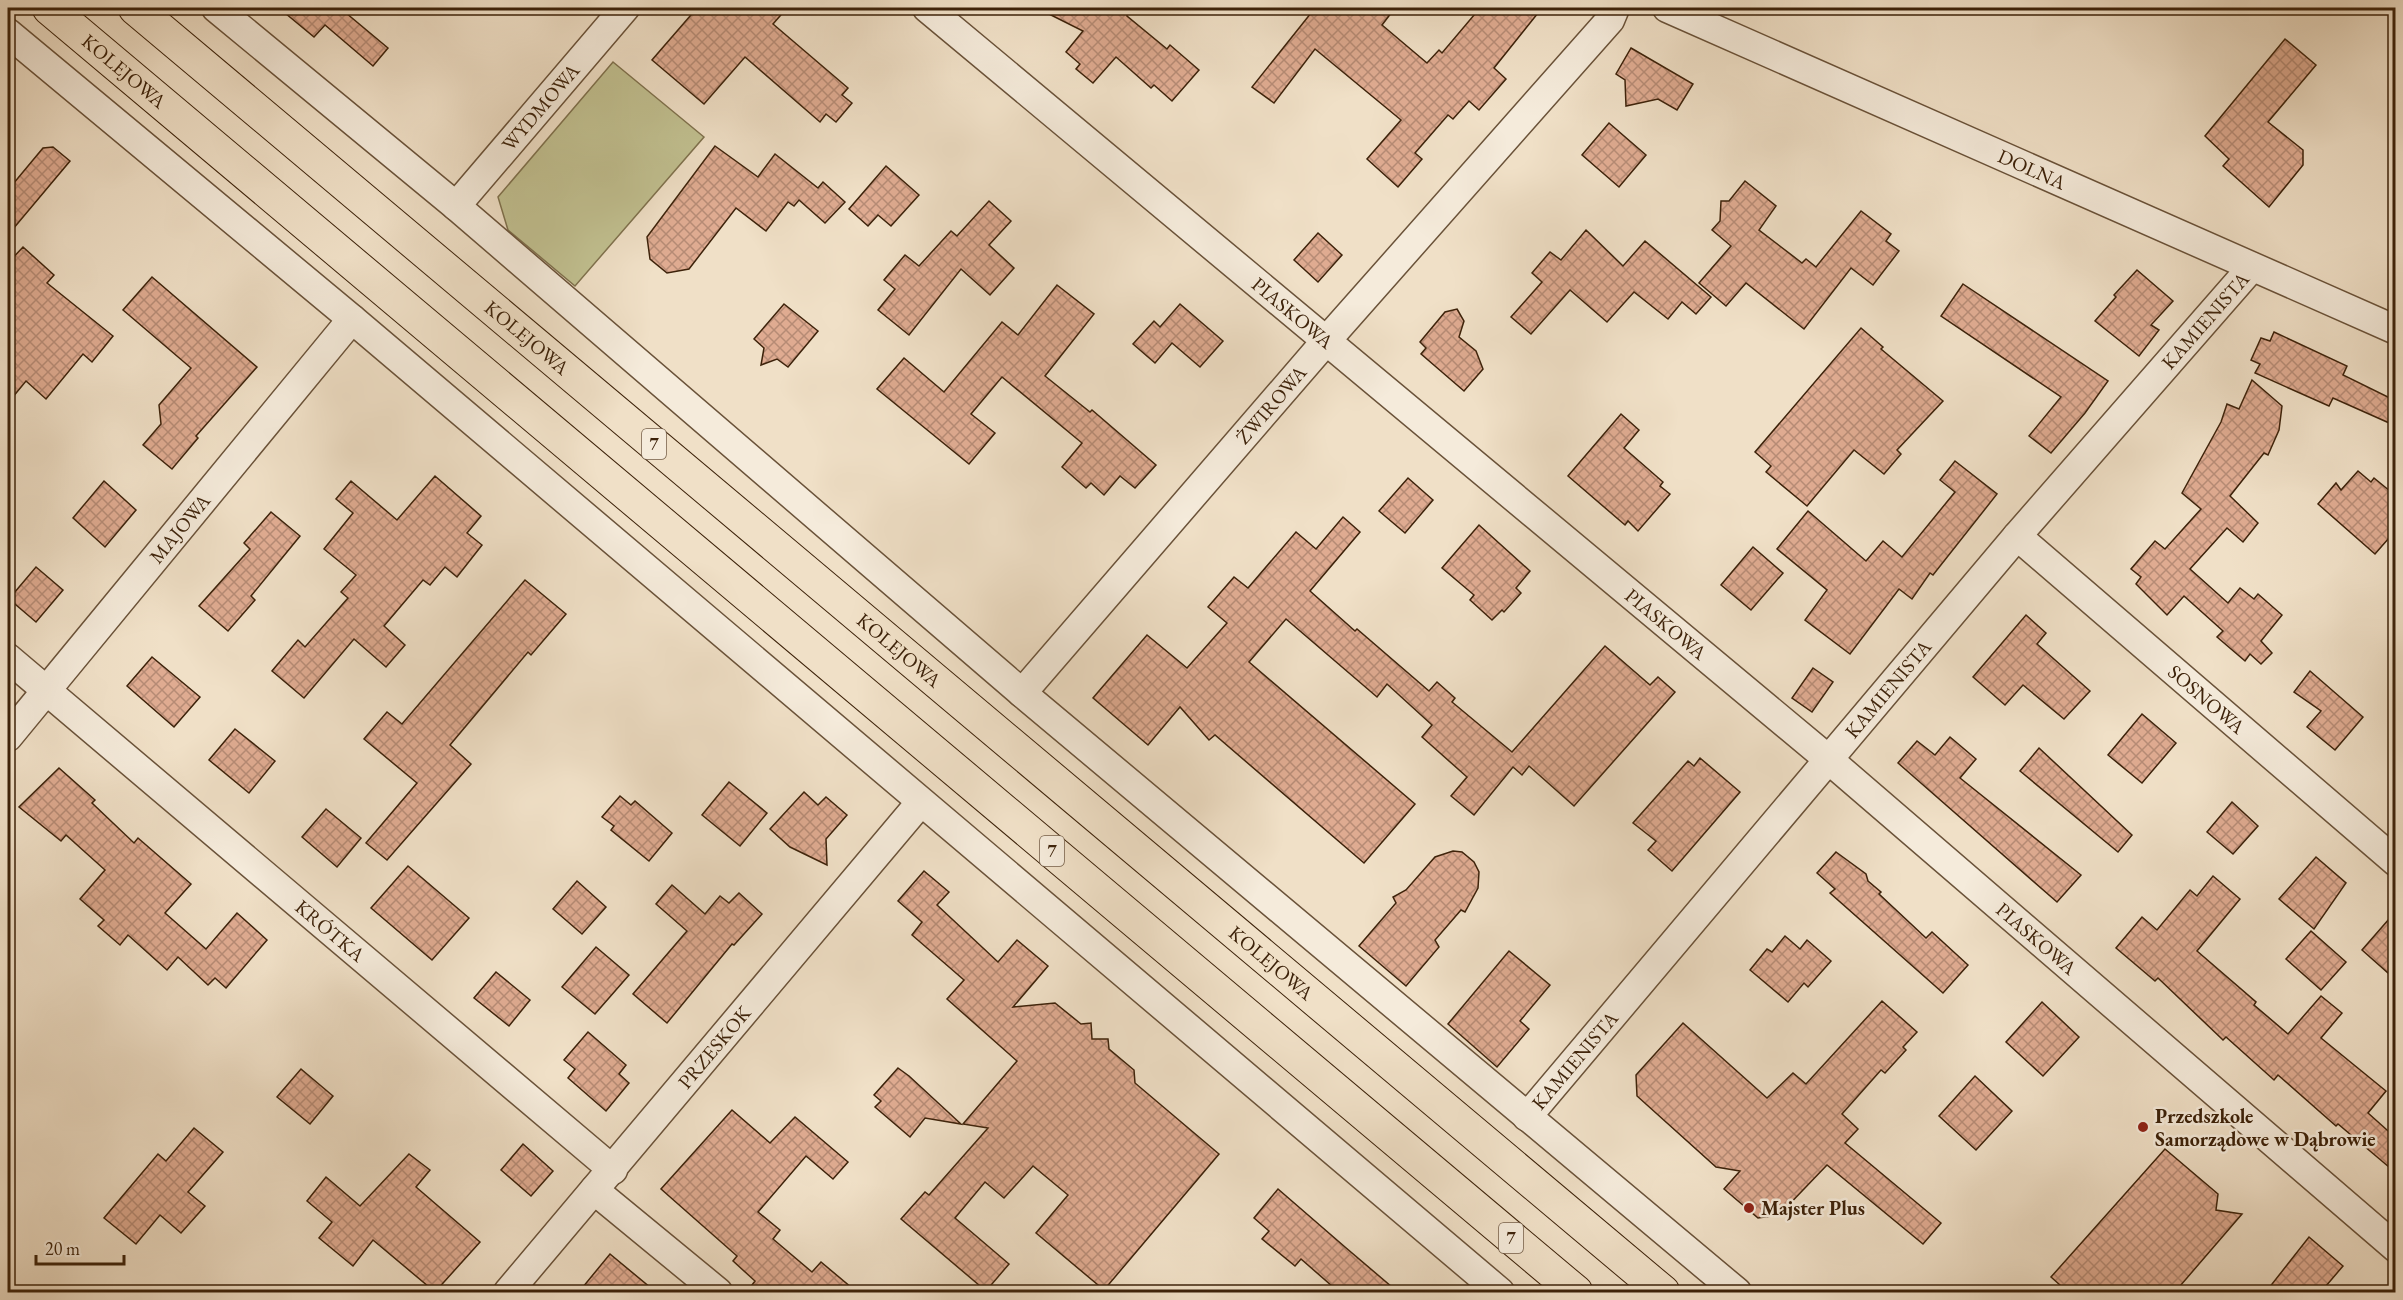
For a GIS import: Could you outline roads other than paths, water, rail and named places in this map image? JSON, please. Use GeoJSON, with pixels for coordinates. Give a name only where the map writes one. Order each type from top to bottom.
{"type":"FeatureCollection","features":[{"type":"Feature","properties":{"kind":"highway","name":"KOLEJOWA"},"geometry":{"type":"LineString","coordinates":[[49,8],[1576,1293]]}},
{"type":"Feature","properties":{"kind":"highway","name":"KOLEJOWA"},"geometry":{"type":"LineString","coordinates":[[135,8],[1663,1293]]}},
{"type":"Feature","properties":{"kind":"street"},"geometry":{"type":"LineString","coordinates":[[216,8],[456,206],[1022,693],[1737,1293]]}},
{"type":"Feature","properties":{"kind":"street","name":"WYDMOWA"},"geometry":{"type":"LineString","coordinates":[[456,206],[625,8]]}},
{"type":"Feature","properties":{"kind":"street","name":"PIASKOWA"},"geometry":{"type":"LineString","coordinates":[[927,8],[1828,759],[2396,1248]]}},
{"type":"Feature","properties":{"kind":"street","name":"ŻWIROWA"},"geometry":{"type":"LineString","coordinates":[[1022,693],[1326,341],[1610,20],[1615,8]]}},
{"type":"Feature","properties":{"kind":"street","name":"DOLNA"},"geometry":{"type":"LineString","coordinates":[[1667,8],[2396,330]]}},
{"type":"Feature","properties":{"kind":"street"},"geometry":{"type":"LineString","coordinates":[[8,33],[352,319],[1500,1293]]}},
{"type":"Feature","properties":{"kind":"street","name":"KAMIENISTA"},"geometry":{"type":"LineString","coordinates":[[1527,1117],[2018,536],[2252,267]]}},
{"type":"Feature","properties":{"kind":"street","name":"MAJOWA"},"geometry":{"type":"LineString","coordinates":[[8,736],[352,319]]}},
{"type":"Feature","properties":{"kind":"street","name":"SOSNOWA"},"geometry":{"type":"LineString","coordinates":[[2018,536],[2396,862]]}},
{"type":"Feature","properties":{"kind":"street","name":"KRÓTKA"},"geometry":{"type":"LineString","coordinates":[[8,658],[604,1180],[718,1293]]}},
{"type":"Feature","properties":{"kind":"street","name":"PRZESKOK"},"geometry":{"type":"LineString","coordinates":[[508,1293],[920,803]]}},
{"type":"Feature","properties":{"kind":"place","name":"Przedszkole Samorządowe w Dąbrowie"},"geometry":{"type":"Point","coordinates":[2143,1127]}},
{"type":"Feature","properties":{"kind":"place","name":"Majster Plus"},"geometry":{"type":"Point","coordinates":[1749,1208]}}]}
